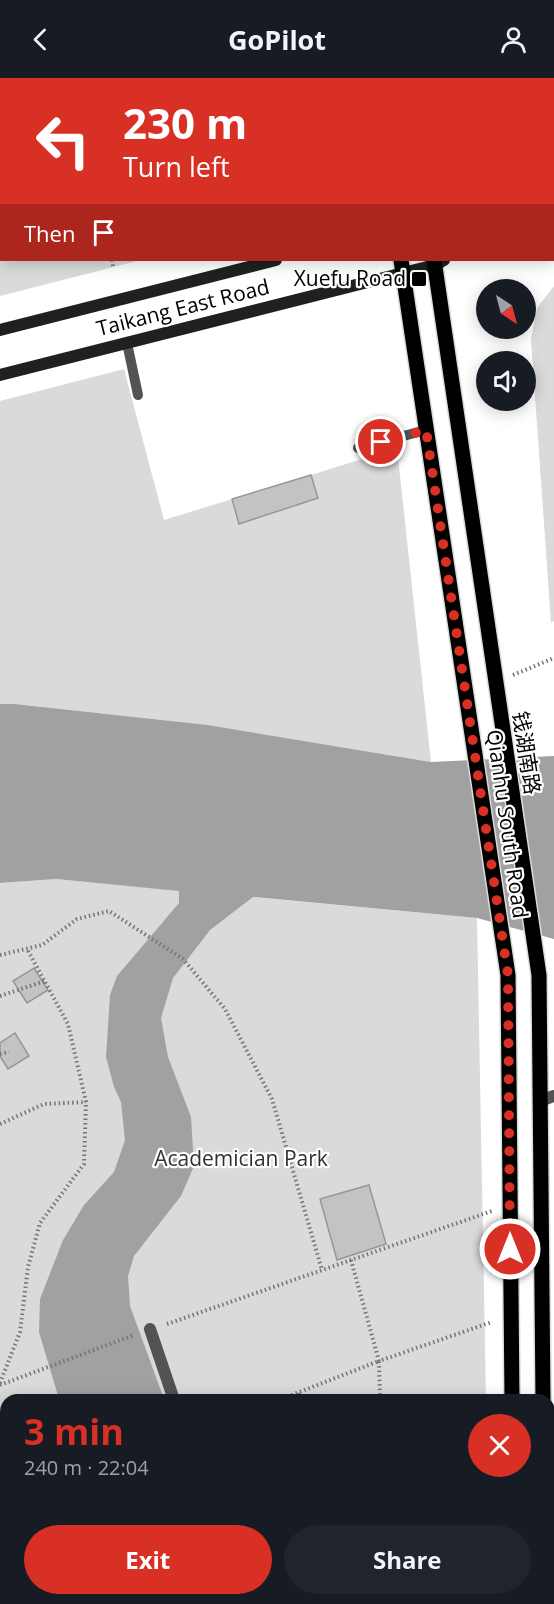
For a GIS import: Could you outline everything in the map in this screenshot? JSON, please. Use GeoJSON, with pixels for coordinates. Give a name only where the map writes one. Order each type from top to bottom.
{"type":"FeatureCollection","features":[{"type":"Feature","properties":{"kind":"main road","name":"钱湖南路"},"geometry":{"type":"LineString","coordinates":[[438,261],[500,721],[538,975],[547,1098],[543,1394]]}},
{"type":"Feature","properties":{"kind":"main road","name":"Qianhu South Road"},"geometry":{"type":"LineString","coordinates":[[402,266],[508,975],[512,1394]]}},
{"type":"Feature","properties":{"kind":"street","name":"Taikang East Road"},"geometry":{"type":"LineString","coordinates":[[0,330],[272,261]]}},
{"type":"Feature","properties":{"kind":"street","name":"Taikang East Road"},"geometry":{"type":"LineString","coordinates":[[0,375],[127,343],[402,266],[438,261]]}},
{"type":"Feature","properties":{"kind":"street"},"geometry":{"type":"LineString","coordinates":[[146,1331],[172,1394]]}},
{"type":"Feature","properties":{"kind":"lane"},"geometry":{"type":"LineString","coordinates":[[127,343],[138,395]]}},
{"type":"Feature","properties":{"kind":"lane"},"geometry":{"type":"LineString","coordinates":[[358,448],[426,430]]}},
{"type":"Feature","properties":{"kind":"path"},"geometry":{"type":"LineString","coordinates":[[112,261],[113,267]]}},
{"type":"Feature","properties":{"kind":"path"},"geometry":{"type":"LineString","coordinates":[[495,683],[554,658]]}},
{"type":"Feature","properties":{"kind":"path"},"geometry":{"type":"LineString","coordinates":[[0,955],[42,945],[77,919],[109,911],[183,959],[225,1009],[272,1099],[322,1270]]}},
{"type":"Feature","properties":{"kind":"path"},"geometry":{"type":"LineString","coordinates":[[0,1384],[20,1332],[28,1267],[40,1223],[84,1164],[86,1102],[68,1024],[27,948]]}},
{"type":"Feature","properties":{"kind":"path"},"geometry":{"type":"LineString","coordinates":[[0,996],[45,981]]}},
{"type":"Feature","properties":{"kind":"path"},"geometry":{"type":"LineString","coordinates":[[0,1054],[9,1052]]}},
{"type":"Feature","properties":{"kind":"path"},"geometry":{"type":"LineString","coordinates":[[0,1124],[44,1104],[86,1102]]}},
{"type":"Feature","properties":{"kind":"path"},"geometry":{"type":"LineString","coordinates":[[0,1384],[510,1205]]}},
{"type":"Feature","properties":{"kind":"path"},"geometry":{"type":"LineString","coordinates":[[351,1260],[380,1361],[380,1394]]}},
{"type":"Feature","properties":{"kind":"path"},"geometry":{"type":"LineString","coordinates":[[298,1393],[380,1361],[511,1315]]}},
{"type":"Feature","properties":{"kind":"green space"},"geometry":{"type":"Polygon","coordinates":[[[0,261],[137,261],[0,296],[0,261]]]}},
{"type":"Feature","properties":{"kind":"green space"},"geometry":{"type":"Polygon","coordinates":[[[554,286],[554,621],[551,623],[536,410],[536,351],[532,351],[531,339],[536,339],[537,308],[554,286]]]}},
{"type":"Feature","properties":{"kind":"green space"},"geometry":{"type":"Polygon","coordinates":[[[124,369],[164,520],[232,499],[239,524],[318,498],[311,475],[397,448],[431,762],[208,725],[0,704],[0,401],[124,369]]]}},
{"type":"Feature","properties":{"kind":"green space","name":"Academician Park"},"geometry":{"type":"Polygon","coordinates":[[[56,879],[477,918],[486,1394],[0,1394],[0,883],[56,879]]]}},
{"type":"Feature","properties":{"kind":"shaded area"},"geometry":{"type":"Polygon","coordinates":[[[0,704],[208,725],[431,762],[554,756],[554,939],[477,918],[253,897],[210,930],[173,978],[161,1018],[168,1057],[191,1117],[194,1166],[181,1196],[134,1256],[128,1276],[130,1306],[162,1394],[58,1394],[39,1332],[40,1299],[63,1240],[84,1205],[114,1172],[125,1140],[121,1102],[114,1087],[106,1057],[110,995],[117,976],[179,903],[179,891],[56,879],[0,883],[0,704]]]}},
{"type":"Feature","properties":{"kind":"building"},"geometry":{"type":"Polygon","coordinates":[[[311,475],[318,498],[239,524],[232,499],[311,475]]]}},
{"type":"Feature","properties":{"kind":"building"},"geometry":{"type":"Polygon","coordinates":[[[34,968],[48,990],[27,1003],[13,981],[34,968]]]}},
{"type":"Feature","properties":{"kind":"building"},"geometry":{"type":"Polygon","coordinates":[[[15,1033],[29,1056],[8,1069],[0,1056],[0,1043],[15,1033]]]}},
{"type":"Feature","properties":{"kind":"building"},"geometry":{"type":"Polygon","coordinates":[[[369,1185],[386,1244],[337,1260],[320,1199],[369,1185]]]}},
{"type":"Feature","properties":{"kind":"place","name":"Xuefu Road"},"geometry":{"type":"Point","coordinates":[419,279]}},
{"type":"Feature","properties":{"kind":"route"},"geometry":{"type":"LineString","coordinates":[[381,442],[426,430],[508,975],[510,1249]]}}]}
